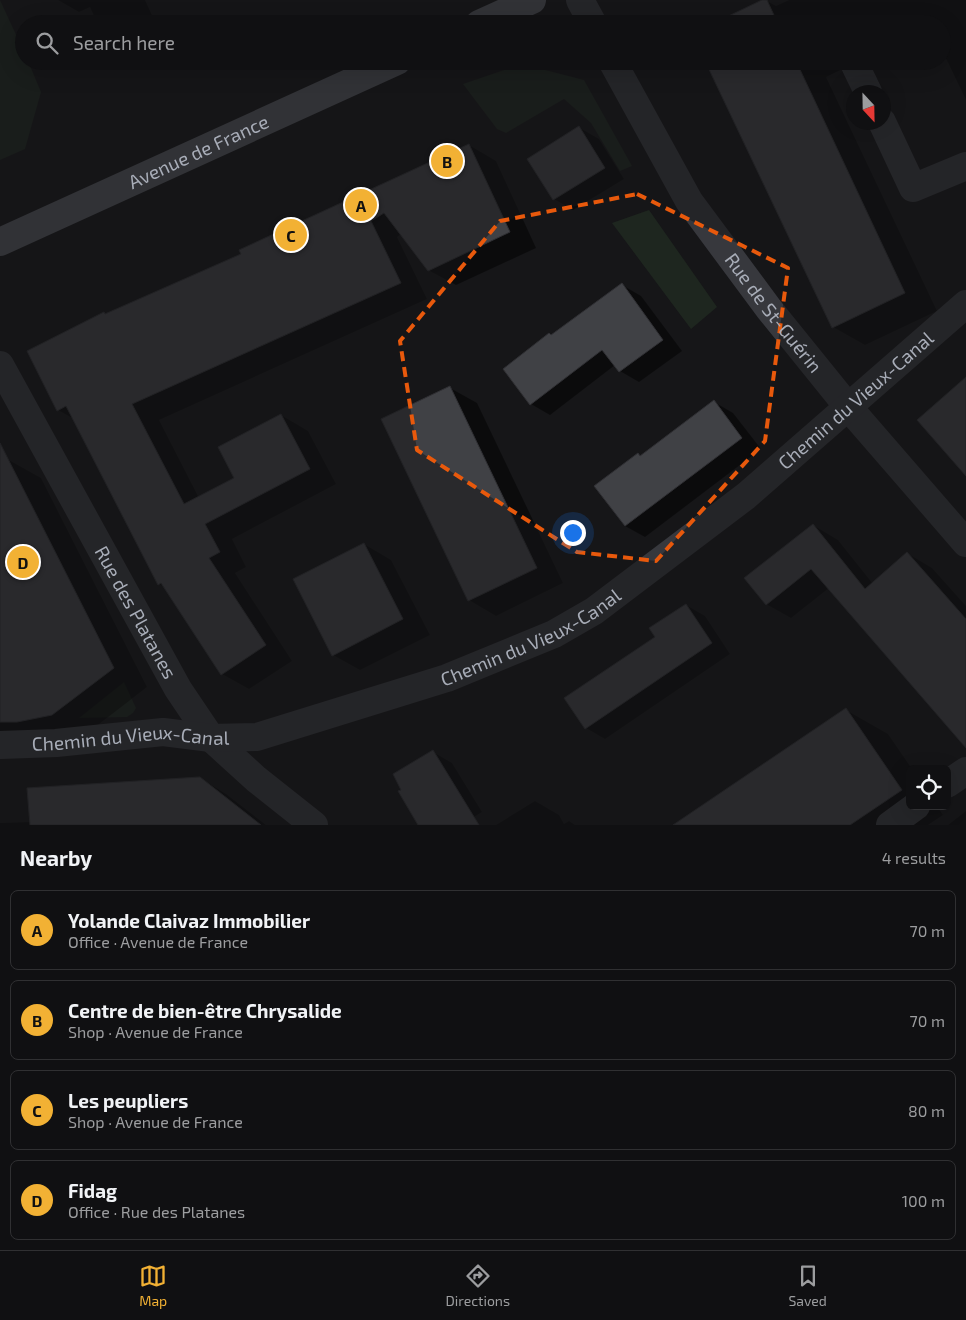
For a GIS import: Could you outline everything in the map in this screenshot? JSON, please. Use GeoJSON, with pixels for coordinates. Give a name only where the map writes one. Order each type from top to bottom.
{"type":"FeatureCollection","features":[{"type":"Feature","properties":{"kind":"main road"},"geometry":{"type":"LineString","coordinates":[[499,15],[532,0]]}},
{"type":"Feature","properties":{"kind":"main road","name":"Avenue de France"},"geometry":{"type":"LineString","coordinates":[[0,242],[377,70]]}},
{"type":"Feature","properties":{"kind":"street"},"geometry":{"type":"LineString","coordinates":[[580,0],[588,15]]}},
{"type":"Feature","properties":{"kind":"street","name":"Rue de St-Guérin"},"geometry":{"type":"LineString","coordinates":[[617,70],[689,201],[768,309],[849,408],[966,543]]}},
{"type":"Feature","properties":{"kind":"street"},"geometry":{"type":"LineString","coordinates":[[857,70],[865,85]]}},
{"type":"Feature","properties":{"kind":"street"},"geometry":{"type":"LineString","coordinates":[[886,130],[913,188],[966,166]]}},
{"type":"Feature","properties":{"kind":"street","name":"Chemin du Vieux-Canal"},"geometry":{"type":"LineString","coordinates":[[0,745],[56,743],[164,732],[211,738],[256,737],[446,678],[554,634],[594,611],[707,526],[849,408],[966,304]]}},
{"type":"Feature","properties":{"kind":"street","name":"Rue des Platanes"},"geometry":{"type":"LineString","coordinates":[[0,365],[178,690],[211,738],[256,779],[314,825]]}},
{"type":"Feature","properties":{"kind":"street"},"geometry":{"type":"LineString","coordinates":[[951,781],[966,771]]}},
{"type":"Feature","properties":{"kind":"street"},"geometry":{"type":"LineString","coordinates":[[890,825],[911,810]]}},
{"type":"Feature","properties":{"kind":"highlighted area"},"geometry":{"type":"Polygon","coordinates":[[[637,194],[788,268],[765,441],[656,561],[577,552],[417,450],[400,341],[500,221],[637,194]]]}},
{"type":"Feature","properties":{"kind":"shaded area"},"geometry":{"type":"Polygon","coordinates":[[[0,0],[15,32],[15,70],[32,70],[41,92],[25,149],[0,160],[0,0]]]}},
{"type":"Feature","properties":{"kind":"shaded area"},"geometry":{"type":"Polygon","coordinates":[[[504,70],[545,70],[584,80],[632,166],[620,171],[591,123],[564,99],[506,133],[497,129],[463,84],[504,70]]]}},
{"type":"Feature","properties":{"kind":"shaded area"},"geometry":{"type":"Polygon","coordinates":[[[649,210],[717,307],[691,329],[612,223],[649,210]]]}},
{"type":"Feature","properties":{"kind":"shaded area"},"geometry":{"type":"Polygon","coordinates":[[[124,682],[136,708],[133,713],[127,717],[79,718],[124,682]]]}},
{"type":"Feature","properties":{"kind":"building"},"geometry":{"type":"Polygon","coordinates":[[[762,0],[767,0],[774,15],[731,15],[762,0]]]}},
{"type":"Feature","properties":{"kind":"building"},"geometry":{"type":"Polygon","coordinates":[[[709,70],[800,70],[905,293],[832,328],[709,70]]]}},
{"type":"Feature","properties":{"kind":"building"},"geometry":{"type":"Polygon","coordinates":[[[579,126],[605,168],[553,200],[527,159],[579,126]]]}},
{"type":"Feature","properties":{"kind":"building"},"geometry":{"type":"Polygon","coordinates":[[[469,144],[510,232],[428,271],[384,213],[371,221],[401,283],[132,404],[184,504],[234,478],[218,447],[281,414],[310,469],[205,524],[220,552],[209,558],[266,645],[221,675],[161,583],[158,585],[66,406],[57,411],[27,351],[104,312],[105,314],[241,254],[239,250],[469,144]]]}},
{"type":"Feature","properties":{"kind":"building"},"geometry":{"type":"Polygon","coordinates":[[[622,283],[663,340],[619,372],[602,350],[530,405],[503,369],[549,333],[551,335],[622,283]]]}},
{"type":"Feature","properties":{"kind":"building"},"geometry":{"type":"Polygon","coordinates":[[[966,377],[966,476],[917,420],[966,377]]]}},
{"type":"Feature","properties":{"kind":"building"},"geometry":{"type":"Polygon","coordinates":[[[450,386],[537,568],[468,601],[381,419],[450,386]]]}},
{"type":"Feature","properties":{"kind":"building"},"geometry":{"type":"Polygon","coordinates":[[[714,400],[742,438],[625,526],[594,486],[638,453],[640,456],[714,400]]]}},
{"type":"Feature","properties":{"kind":"building"},"geometry":{"type":"Polygon","coordinates":[[[0,443],[114,668],[52,715],[17,722],[0,722],[0,443]]]}},
{"type":"Feature","properties":{"kind":"building"},"geometry":{"type":"Polygon","coordinates":[[[813,524],[865,589],[907,552],[966,619],[966,748],[811,569],[766,605],[744,578],[813,524]]]}},
{"type":"Feature","properties":{"kind":"building"},"geometry":{"type":"Polygon","coordinates":[[[364,543],[403,619],[332,656],[293,579],[364,543]]]}},
{"type":"Feature","properties":{"kind":"building"},"geometry":{"type":"Polygon","coordinates":[[[686,604],[712,643],[585,729],[564,698],[655,637],[649,628],[686,604]]]}},
{"type":"Feature","properties":{"kind":"building"},"geometry":{"type":"Polygon","coordinates":[[[846,708],[902,790],[850,825],[673,825],[846,708]]]}},
{"type":"Feature","properties":{"kind":"building"},"geometry":{"type":"Polygon","coordinates":[[[433,750],[479,825],[418,825],[398,791],[401,790],[393,774],[433,750]]]}},
{"type":"Feature","properties":{"kind":"building"},"geometry":{"type":"Polygon","coordinates":[[[200,777],[261,825],[30,825],[27,788],[200,777]]]}},
{"type":"Feature","properties":{"kind":"place","name":"Centre de bien-être Chrysalide"},"geometry":{"type":"Point","coordinates":[447,161]}},
{"type":"Feature","properties":{"kind":"place","name":"Yolande Claivaz Immobilier"},"geometry":{"type":"Point","coordinates":[361,205]}},
{"type":"Feature","properties":{"kind":"place","name":"Les peupliers"},"geometry":{"type":"Point","coordinates":[291,235]}},
{"type":"Feature","properties":{"kind":"place","name":"Fidag"},"geometry":{"type":"Point","coordinates":[23,562]}}]}
